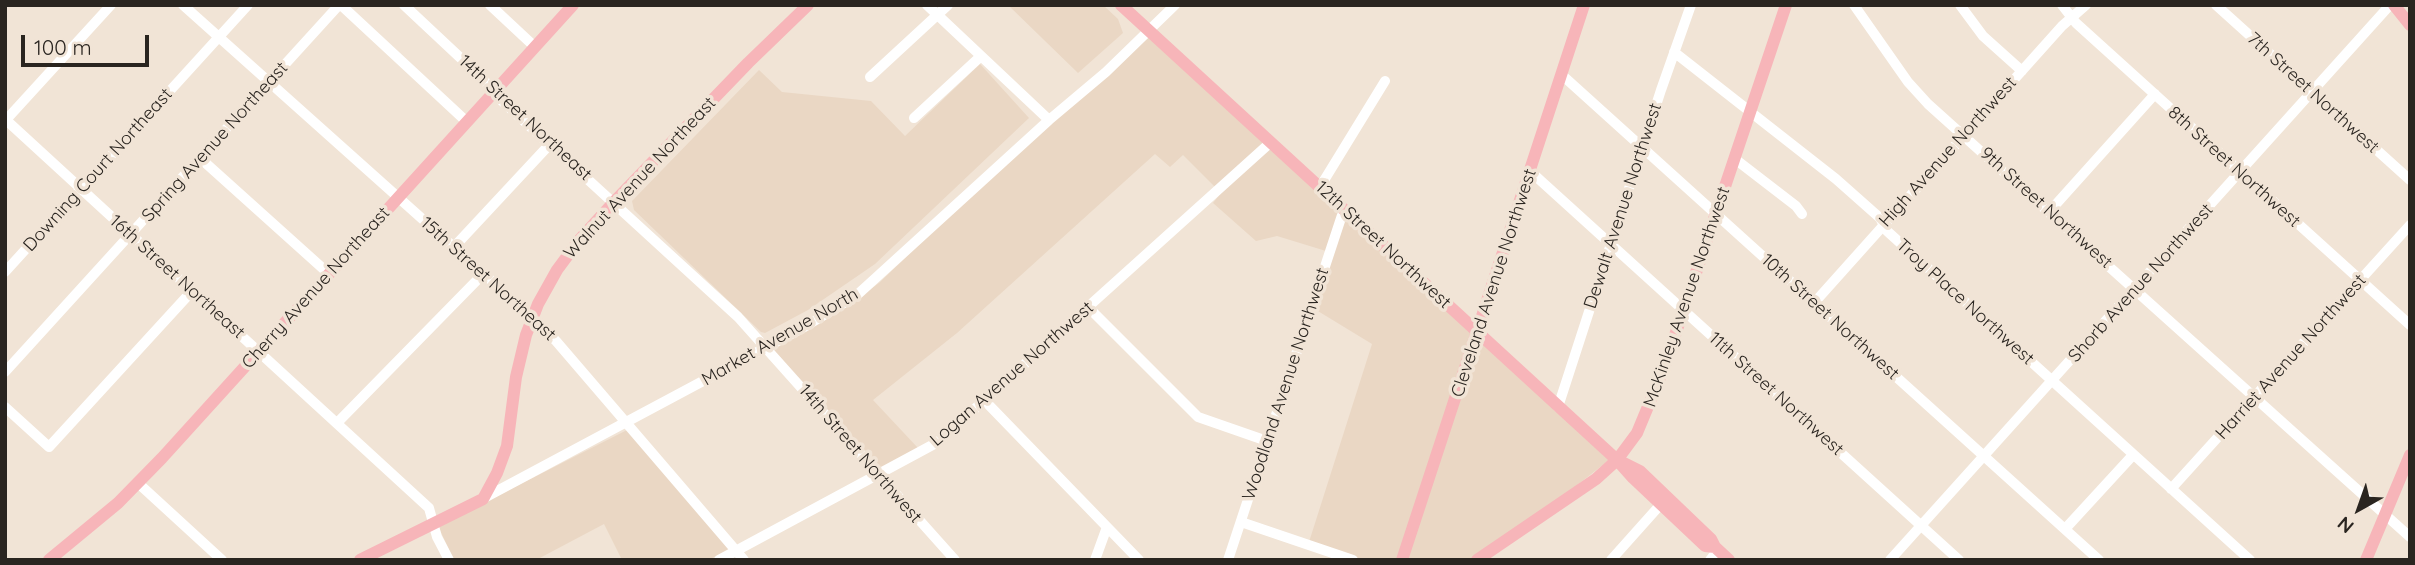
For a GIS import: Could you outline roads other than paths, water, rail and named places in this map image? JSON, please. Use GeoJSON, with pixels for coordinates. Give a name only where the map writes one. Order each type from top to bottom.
{"type":"FeatureCollection","features":[{"type":"Feature","properties":{"kind":"main road","name":"Cherry Avenue Northeast"},"geometry":{"type":"LineString","coordinates":[[49,560],[138,483],[573,5]]}},
{"type":"Feature","properties":{"kind":"main road","name":"Walnut Avenue Northeast"},"geometry":{"type":"LineString","coordinates":[[484,499],[508,446],[516,377],[532,317],[568,254],[614,202],[808,5]]}},
{"type":"Feature","properties":{"kind":"main road","name":"12th Street Northwest"},"geometry":{"type":"LineString","coordinates":[[1121,5],[1617,460],[1705,546],[1728,560]]}},
{"type":"Feature","properties":{"kind":"main road","name":"Cleveland Avenue Northwest"},"geometry":{"type":"LineString","coordinates":[[1402,560],[1584,5]]}},
{"type":"Feature","properties":{"kind":"main road","name":"McKinley Avenue Northwest"},"geometry":{"type":"LineString","coordinates":[[1477,560],[1596,479],[1617,460],[1643,422],[1684,310],[1786,5]]}},
{"type":"Feature","properties":{"kind":"main road"},"geometry":{"type":"LineString","coordinates":[[2392,5],[2410,25]]}},
{"type":"Feature","properties":{"kind":"main road"},"geometry":{"type":"LineString","coordinates":[[2366,560],[2410,455]]}},
{"type":"Feature","properties":{"kind":"main road","name":"12th Street Northwest"},"geometry":{"type":"LineString","coordinates":[[1617,460],[1640,471],[1711,539],[1714,553]]}},
{"type":"Feature","properties":{"kind":"main road","name":"Market Avenue North"},"geometry":{"type":"LineString","coordinates":[[360,560],[484,499]]}},
{"type":"Feature","properties":{"kind":"street"},"geometry":{"type":"LineString","coordinates":[[6,120],[111,5]]}},
{"type":"Feature","properties":{"kind":"street","name":"15th Street Northeast"},"geometry":{"type":"LineString","coordinates":[[183,5],[532,317],[556,341],[744,560]]}},
{"type":"Feature","properties":{"kind":"street","name":"Downing Court Northeast"},"geometry":{"type":"LineString","coordinates":[[5,272],[248,5]]}},
{"type":"Feature","properties":{"kind":"street"},"geometry":{"type":"LineString","coordinates":[[340,5],[467,122]]}},
{"type":"Feature","properties":{"kind":"street","name":"Spring Avenue Northeast"},"geometry":{"type":"LineString","coordinates":[[5,372],[340,5]]}},
{"type":"Feature","properties":{"kind":"street","name":"14th Street Northeast"},"geometry":{"type":"LineString","coordinates":[[404,5],[550,144],[728,307],[766,347]]}},
{"type":"Feature","properties":{"kind":"street"},"geometry":{"type":"LineString","coordinates":[[490,5],[535,47]]}},
{"type":"Feature","properties":{"kind":"street"},"geometry":{"type":"LineString","coordinates":[[928,5],[1049,120]]}},
{"type":"Feature","properties":{"kind":"street"},"geometry":{"type":"LineString","coordinates":[[870,77],[948,5]]}},
{"type":"Feature","properties":{"kind":"street","name":"Market Avenue North"},"geometry":{"type":"LineString","coordinates":[[484,499],[835,310],[869,285],[1175,5]]}},
{"type":"Feature","properties":{"kind":"street","name":"Dewalt Avenue Northwest"},"geometry":{"type":"LineString","coordinates":[[1558,407],[1691,5]]}},
{"type":"Feature","properties":{"kind":"street"},"geometry":{"type":"LineString","coordinates":[[1960,5],[1983,36],[2022,71]]}},
{"type":"Feature","properties":{"kind":"street","name":"8th Street Northwest"},"geometry":{"type":"LineString","coordinates":[[2062,5],[2071,17],[2410,325]]}},
{"type":"Feature","properties":{"kind":"street","name":"High Avenue Northwest"},"geometry":{"type":"LineString","coordinates":[[1814,303],[2071,17],[2085,5]]}},
{"type":"Feature","properties":{"kind":"street","name":"7th Street Northwest"},"geometry":{"type":"LineString","coordinates":[[2216,5],[2410,180]]}},
{"type":"Feature","properties":{"kind":"street","name":"Shorb Avenue Northwest"},"geometry":{"type":"LineString","coordinates":[[1890,560],[2392,5]]}},
{"type":"Feature","properties":{"kind":"street","name":"9th Street Northwest"},"geometry":{"type":"LineString","coordinates":[[1858,7],[1916,91],[2410,537]]}},
{"type":"Feature","properties":{"kind":"street","name":"Troy Place Northwest"},"geometry":{"type":"LineString","coordinates":[[1674,52],[1836,179],[1880,218],[1887,231],[2250,560]]}},
{"type":"Feature","properties":{"kind":"street"},"geometry":{"type":"LineString","coordinates":[[914,118],[981,56]]}},
{"type":"Feature","properties":{"kind":"street","name":"10th Street Northwest"},"geometry":{"type":"LineString","coordinates":[[1562,75],[2099,560]]}},
{"type":"Feature","properties":{"kind":"street"},"geometry":{"type":"LineString","coordinates":[[1320,187],[1385,81]]}},
{"type":"Feature","properties":{"kind":"street"},"geometry":{"type":"LineString","coordinates":[[2049,212],[2155,94]]}},
{"type":"Feature","properties":{"kind":"street","name":"16th Street Northeast"},"geometry":{"type":"LineString","coordinates":[[6,120],[429,508],[449,560]]}},
{"type":"Feature","properties":{"kind":"street","name":"Logan Avenue Northwest"},"geometry":{"type":"LineString","coordinates":[[719,560],[938,442],[1271,142]]}},
{"type":"Feature","properties":{"kind":"street"},"geometry":{"type":"LineString","coordinates":[[454,247],[550,144]]}},
{"type":"Feature","properties":{"kind":"street"},"geometry":{"type":"LineString","coordinates":[[200,158],[329,274]]}},
{"type":"Feature","properties":{"kind":"street"},"geometry":{"type":"LineString","coordinates":[[1735,159],[1796,206],[1802,214]]}},
{"type":"Feature","properties":{"kind":"street","name":"11th Street Northwest"},"geometry":{"type":"LineString","coordinates":[[1530,171],[1959,560]]}},
{"type":"Feature","properties":{"kind":"street","name":"Woodland Avenue Northwest"},"geometry":{"type":"LineString","coordinates":[[1228,560],[1344,209]]}},
{"type":"Feature","properties":{"kind":"street","name":"Harriet Avenue Northwest"},"geometry":{"type":"LineString","coordinates":[[2171,489],[2410,225]]}},
{"type":"Feature","properties":{"kind":"street"},"geometry":{"type":"LineString","coordinates":[[337,423],[484,273]]}},
{"type":"Feature","properties":{"kind":"street"},"geometry":{"type":"LineString","coordinates":[[5,407],[50,447],[192,291]]}},
{"type":"Feature","properties":{"kind":"street"},"geometry":{"type":"LineString","coordinates":[[1089,308],[1198,417],[1267,441]]}},
{"type":"Feature","properties":{"kind":"street","name":"14th Street Northwest"},"geometry":{"type":"LineString","coordinates":[[766,347],[955,560]]}},
{"type":"Feature","properties":{"kind":"street"},"geometry":{"type":"LineString","coordinates":[[985,401],[1139,560]]}},
{"type":"Feature","properties":{"kind":"street"},"geometry":{"type":"LineString","coordinates":[[2066,529],[2133,455]]}},
{"type":"Feature","properties":{"kind":"street"},"geometry":{"type":"LineString","coordinates":[[138,483],[222,560]]}},
{"type":"Feature","properties":{"kind":"street"},"geometry":{"type":"LineString","coordinates":[[1611,560],[1661,504]]}},
{"type":"Feature","properties":{"kind":"street"},"geometry":{"type":"LineString","coordinates":[[1241,522],[1353,560]]}},
{"type":"Feature","properties":{"kind":"street"},"geometry":{"type":"LineString","coordinates":[[1095,560],[1107,527]]}}]}
